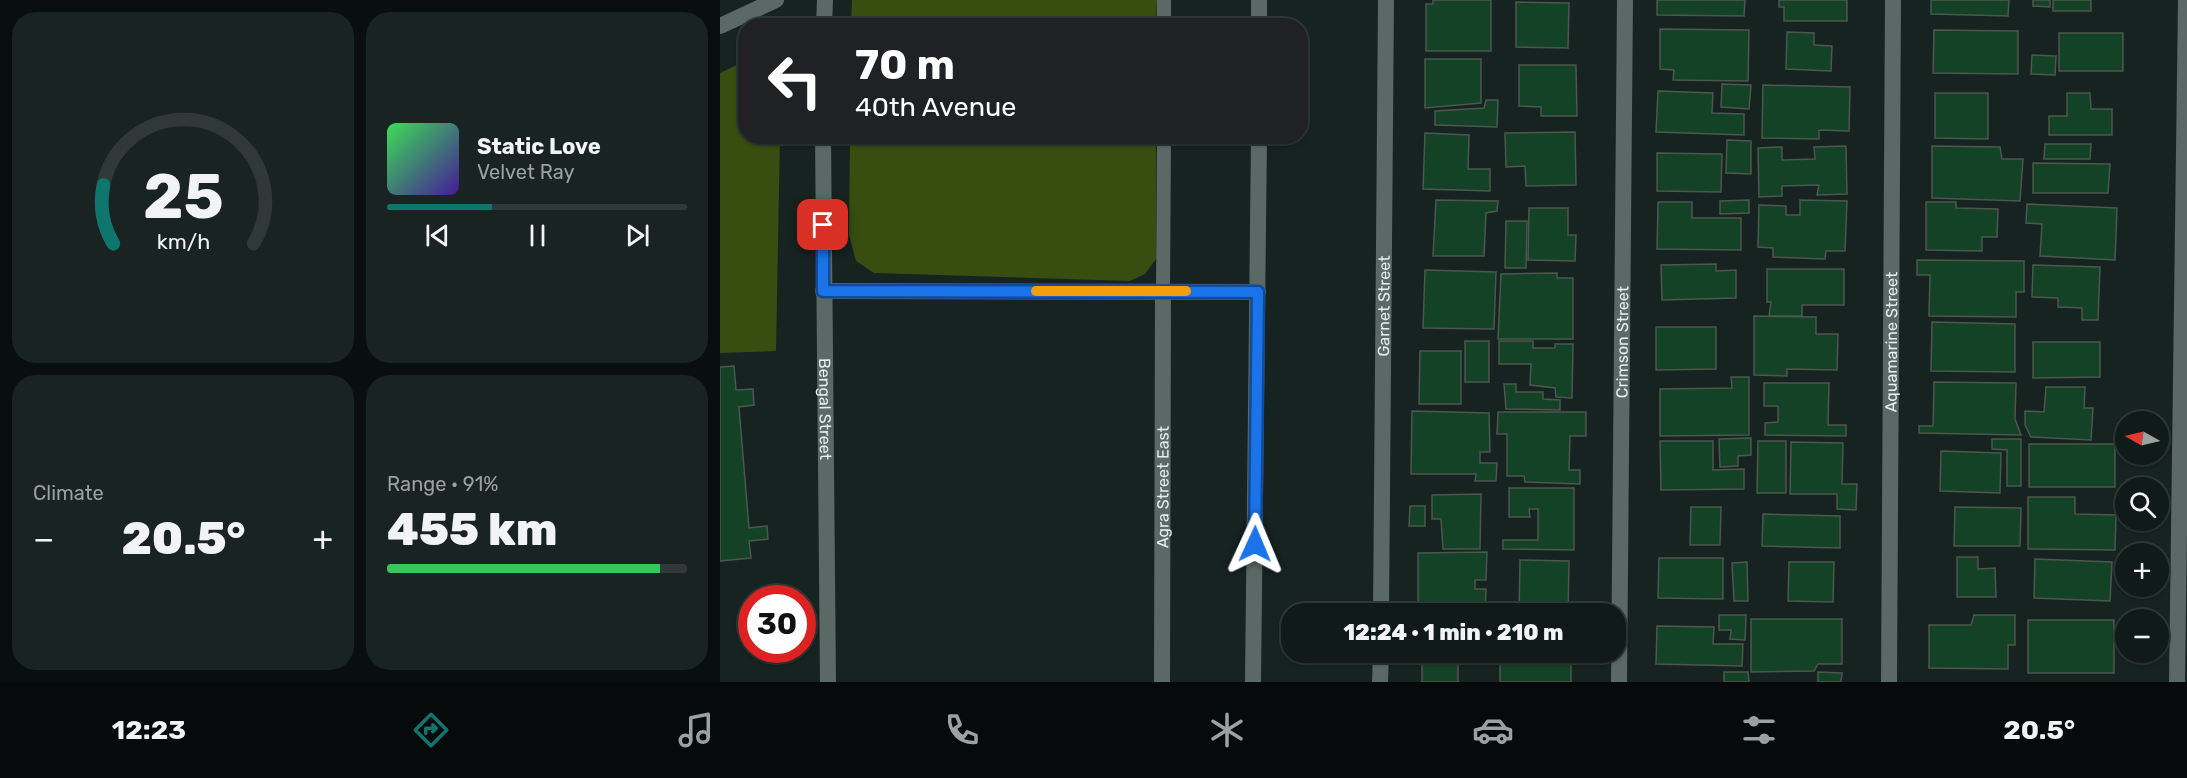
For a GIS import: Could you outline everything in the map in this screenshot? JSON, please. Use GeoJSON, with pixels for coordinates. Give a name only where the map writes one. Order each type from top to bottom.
{"type":"FeatureCollection","features":[{"type":"Feature","properties":{"kind":"street"},"geometry":{"type":"LineString","coordinates":[[720,26],[755,4],[776,0]]}},
{"type":"Feature","properties":{"kind":"street"},"geometry":{"type":"LineString","coordinates":[[824,18],[825,0]]}},
{"type":"Feature","properties":{"kind":"street"},"geometry":{"type":"LineString","coordinates":[[1259,0],[1259,18]]}},
{"type":"Feature","properties":{"kind":"street","name":"Garnet Street"},"geometry":{"type":"LineString","coordinates":[[1381,603],[1386,0]]}},
{"type":"Feature","properties":{"kind":"street","name":"Crimson Street"},"geometry":{"type":"LineString","coordinates":[[1619,682],[1625,0]]}},
{"type":"Feature","properties":{"kind":"street","name":"Aquamarine Street"},"geometry":{"type":"LineString","coordinates":[[1889,682],[1893,0]]}},
{"type":"Feature","properties":{"kind":"street"},"geometry":{"type":"LineString","coordinates":[[2177,682],[2183,475],[2186,0]]}},
{"type":"Feature","properties":{"kind":"street","name":"Bengal Street"},"geometry":{"type":"LineString","coordinates":[[823,144],[828,682]]}},
{"type":"Feature","properties":{"kind":"street"},"geometry":{"type":"LineString","coordinates":[[1253,682],[1259,144]]}},
{"type":"Feature","properties":{"kind":"street"},"geometry":{"type":"LineString","coordinates":[[823,291],[1258,292]]}},
{"type":"Feature","properties":{"kind":"street","name":"Agra Street East"},"geometry":{"type":"LineString","coordinates":[[1162,682],[1163,291]]}},
{"type":"Feature","properties":{"kind":"street"},"geometry":{"type":"LineString","coordinates":[[1380,682],[1381,663]]}},
{"type":"Feature","properties":{"kind":"lane"},"geometry":{"type":"LineString","coordinates":[[1164,0],[1164,18]]}},
{"type":"Feature","properties":{"kind":"lane"},"geometry":{"type":"LineString","coordinates":[[1163,291],[1164,144]]}},
{"type":"Feature","properties":{"kind":"green space"},"geometry":{"type":"Polygon","coordinates":[[[852,0],[1157,0],[1156,18],[851,18],[852,0]]]}},
{"type":"Feature","properties":{"kind":"green space"},"geometry":{"type":"Polygon","coordinates":[[[738,64],[738,144],[780,144],[776,351],[720,353],[720,73],[738,64]]]}},
{"type":"Feature","properties":{"kind":"green space"},"geometry":{"type":"Polygon","coordinates":[[[850,144],[1156,144],[1156,259],[1145,274],[1130,281],[874,273],[856,261],[849,235],[850,144]]]}},
{"type":"Feature","properties":{"kind":"building"},"geometry":{"type":"Polygon","coordinates":[[[1433,0],[1491,0],[1491,51],[1426,51],[1426,4],[1433,4],[1433,0]]]}},
{"type":"Feature","properties":{"kind":"building"},"geometry":{"type":"Polygon","coordinates":[[[1657,0],[1745,0],[1744,16],[1657,15],[1657,0]]]}},
{"type":"Feature","properties":{"kind":"building"},"geometry":{"type":"Polygon","coordinates":[[[1779,0],[1847,0],[1847,21],[1784,21],[1784,7],[1779,7],[1779,0]]]}},
{"type":"Feature","properties":{"kind":"building"},"geometry":{"type":"Polygon","coordinates":[[[1931,0],[2009,0],[2008,16],[1931,14],[1931,0]]]}},
{"type":"Feature","properties":{"kind":"building"},"geometry":{"type":"Polygon","coordinates":[[[2033,0],[2050,0],[2050,7],[2033,6],[2033,0]]]}},
{"type":"Feature","properties":{"kind":"building"},"geometry":{"type":"Polygon","coordinates":[[[2053,0],[2091,0],[2091,11],[2053,11],[2053,0]]]}},
{"type":"Feature","properties":{"kind":"building"},"geometry":{"type":"Polygon","coordinates":[[[1516,2],[1569,3],[1568,48],[1516,47],[1516,2]]]}},
{"type":"Feature","properties":{"kind":"building"},"geometry":{"type":"Polygon","coordinates":[[[1660,29],[1749,30],[1748,81],[1673,80],[1674,70],[1660,69],[1660,29]]]}},
{"type":"Feature","properties":{"kind":"building"},"geometry":{"type":"Polygon","coordinates":[[[1934,30],[2018,31],[2018,74],[1933,73],[1934,30]]]}},
{"type":"Feature","properties":{"kind":"building"},"geometry":{"type":"Polygon","coordinates":[[[1787,32],[1814,33],[1814,45],[1832,46],[1831,71],[1786,69],[1787,32]]]}},
{"type":"Feature","properties":{"kind":"building"},"geometry":{"type":"Polygon","coordinates":[[[2059,33],[2123,33],[2123,71],[2059,71],[2059,33]]]}},
{"type":"Feature","properties":{"kind":"building"},"geometry":{"type":"Polygon","coordinates":[[[2032,55],[2056,56],[2055,75],[2031,74],[2032,55]]]}},
{"type":"Feature","properties":{"kind":"building"},"geometry":{"type":"Polygon","coordinates":[[[1425,59],[1481,59],[1481,103],[1425,108],[1425,59]]]}},
{"type":"Feature","properties":{"kind":"building"},"geometry":{"type":"Polygon","coordinates":[[[1519,65],[1576,65],[1577,116],[1541,116],[1541,107],[1519,106],[1519,65]]]}},
{"type":"Feature","properties":{"kind":"building"},"geometry":{"type":"Polygon","coordinates":[[[1722,84],[1751,85],[1749,109],[1721,107],[1722,84]]]}},
{"type":"Feature","properties":{"kind":"building"},"geometry":{"type":"Polygon","coordinates":[[[1763,85],[1850,87],[1849,131],[1819,130],[1819,139],[1762,138],[1763,85]]]}},
{"type":"Feature","properties":{"kind":"building"},"geometry":{"type":"Polygon","coordinates":[[[1658,91],[1713,93],[1712,113],[1744,114],[1744,135],[1656,132],[1658,91]]]}},
{"type":"Feature","properties":{"kind":"building"},"geometry":{"type":"Polygon","coordinates":[[[1935,93],[1988,93],[1988,139],[1935,138],[1935,93]]]}},
{"type":"Feature","properties":{"kind":"building"},"geometry":{"type":"Polygon","coordinates":[[[2067,93],[2090,93],[2091,109],[2112,109],[2112,135],[2049,135],[2049,116],[2067,116],[2067,93]]]}},
{"type":"Feature","properties":{"kind":"building"},"geometry":{"type":"Polygon","coordinates":[[[1486,100],[1498,100],[1497,127],[1435,125],[1435,111],[1484,108],[1486,100]]]}},
{"type":"Feature","properties":{"kind":"building"},"geometry":{"type":"Polygon","coordinates":[[[1575,132],[1576,185],[1526,186],[1525,166],[1506,167],[1505,133],[1575,132]]]}},
{"type":"Feature","properties":{"kind":"building"},"geometry":{"type":"Polygon","coordinates":[[[1425,133],[1469,135],[1468,169],[1490,169],[1490,191],[1423,189],[1425,133]]]}},
{"type":"Feature","properties":{"kind":"building"},"geometry":{"type":"Polygon","coordinates":[[[1727,140],[1751,141],[1751,174],[1726,173],[1727,140]]]}},
{"type":"Feature","properties":{"kind":"building"},"geometry":{"type":"Polygon","coordinates":[[[2045,144],[2091,144],[2090,159],[2044,159],[2045,144]]]}},
{"type":"Feature","properties":{"kind":"building"},"geometry":{"type":"Polygon","coordinates":[[[1846,146],[1847,194],[1817,195],[1819,185],[1782,186],[1782,196],[1759,197],[1758,148],[1782,147],[1782,160],[1815,159],[1814,147],[1846,146]]]}},
{"type":"Feature","properties":{"kind":"building"},"geometry":{"type":"Polygon","coordinates":[[[1932,146],[2000,147],[2002,159],[2023,159],[2020,201],[1932,198],[1932,146]]]}},
{"type":"Feature","properties":{"kind":"building"},"geometry":{"type":"Polygon","coordinates":[[[1657,153],[1722,154],[1721,192],[1657,191],[1657,153]]]}},
{"type":"Feature","properties":{"kind":"building"},"geometry":{"type":"Polygon","coordinates":[[[2033,163],[2110,164],[2108,193],[2033,193],[2033,163]]]}},
{"type":"Feature","properties":{"kind":"building"},"geometry":{"type":"Polygon","coordinates":[[[1436,200],[1498,201],[1497,211],[1486,213],[1484,256],[1433,256],[1436,200]]]}},
{"type":"Feature","properties":{"kind":"building"},"geometry":{"type":"Polygon","coordinates":[[[1749,200],[1749,213],[1720,214],[1720,201],[1749,200]]]}},
{"type":"Feature","properties":{"kind":"building"},"geometry":{"type":"Polygon","coordinates":[[[1800,200],[1847,201],[1845,251],[1826,251],[1825,259],[1773,257],[1773,248],[1758,247],[1759,205],[1786,206],[1786,215],[1800,215],[1800,200]]]}},
{"type":"Feature","properties":{"kind":"building"},"geometry":{"type":"Polygon","coordinates":[[[1658,202],[1692,202],[1692,218],[1741,218],[1741,250],[1657,249],[1658,202]]]}},
{"type":"Feature","properties":{"kind":"building"},"geometry":{"type":"Polygon","coordinates":[[[1926,202],[1956,202],[1956,208],[1998,209],[1997,237],[1982,237],[1982,251],[1926,250],[1926,202]]]}},
{"type":"Feature","properties":{"kind":"building"},"geometry":{"type":"Polygon","coordinates":[[[2027,204],[2117,208],[2115,260],[2040,256],[2042,224],[2026,223],[2027,204]]]}},
{"type":"Feature","properties":{"kind":"building"},"geometry":{"type":"Polygon","coordinates":[[[1529,208],[1568,208],[1568,235],[1576,235],[1575,261],[1528,260],[1529,208]]]}},
{"type":"Feature","properties":{"kind":"building"},"geometry":{"type":"Polygon","coordinates":[[[1506,221],[1527,221],[1526,268],[1505,268],[1506,221]]]}},
{"type":"Feature","properties":{"kind":"building"},"geometry":{"type":"Polygon","coordinates":[[[1917,260],[2024,261],[2024,292],[2016,292],[2016,317],[1929,316],[1930,275],[1917,275],[1917,260]]]}},
{"type":"Feature","properties":{"kind":"building"},"geometry":{"type":"Polygon","coordinates":[[[1716,264],[1716,271],[1736,270],[1736,298],[1662,300],[1661,265],[1716,264]]]}},
{"type":"Feature","properties":{"kind":"building"},"geometry":{"type":"Polygon","coordinates":[[[2033,265],[2100,267],[2098,320],[2082,320],[2082,308],[2058,307],[2058,298],[2032,297],[2033,265]]]}},
{"type":"Feature","properties":{"kind":"building"},"geometry":{"type":"Polygon","coordinates":[[[1767,269],[1844,269],[1844,305],[1802,305],[1802,316],[1769,316],[1771,302],[1767,302],[1767,269]]]}},
{"type":"Feature","properties":{"kind":"building"},"geometry":{"type":"Polygon","coordinates":[[[1425,270],[1496,272],[1494,329],[1423,328],[1425,270]]]}},
{"type":"Feature","properties":{"kind":"building"},"geometry":{"type":"Polygon","coordinates":[[[1557,273],[1557,278],[1573,278],[1573,339],[1498,339],[1501,274],[1557,273]]]}},
{"type":"Feature","properties":{"kind":"building"},"geometry":{"type":"Polygon","coordinates":[[[1754,316],[1816,317],[1816,334],[1838,334],[1837,370],[1787,369],[1787,376],[1754,375],[1754,316]]]}},
{"type":"Feature","properties":{"kind":"building"},"geometry":{"type":"Polygon","coordinates":[[[1932,322],[2015,324],[2015,372],[1931,371],[1932,322]]]}},
{"type":"Feature","properties":{"kind":"building"},"geometry":{"type":"Polygon","coordinates":[[[1656,327],[1716,327],[1716,369],[1656,370],[1656,327]]]}},
{"type":"Feature","properties":{"kind":"building"},"geometry":{"type":"Polygon","coordinates":[[[1465,341],[1489,341],[1489,382],[1465,382],[1465,341]]]}},
{"type":"Feature","properties":{"kind":"building"},"geometry":{"type":"Polygon","coordinates":[[[1499,341],[1533,341],[1533,348],[1555,348],[1555,344],[1573,344],[1572,398],[1556,397],[1555,388],[1530,385],[1531,364],[1499,364],[1499,341]]]}},
{"type":"Feature","properties":{"kind":"building"},"geometry":{"type":"Polygon","coordinates":[[[2033,342],[2100,342],[2100,377],[2033,378],[2033,342]]]}},
{"type":"Feature","properties":{"kind":"building"},"geometry":{"type":"Polygon","coordinates":[[[1420,351],[1461,351],[1461,404],[1419,404],[1420,351]]]}},
{"type":"Feature","properties":{"kind":"building"},"geometry":{"type":"Polygon","coordinates":[[[734,366],[736,390],[753,389],[754,405],[739,407],[749,528],[767,526],[768,539],[749,541],[751,558],[720,561],[720,367],[734,366]]]}},
{"type":"Feature","properties":{"kind":"building"},"geometry":{"type":"Polygon","coordinates":[[[1731,377],[1749,377],[1749,435],[1660,436],[1660,389],[1732,388],[1731,377]]]}},
{"type":"Feature","properties":{"kind":"building"},"geometry":{"type":"Polygon","coordinates":[[[1934,382],[2016,383],[2015,419],[2021,435],[1919,433],[1919,426],[1933,426],[1934,382]]]}},
{"type":"Feature","properties":{"kind":"building"},"geometry":{"type":"Polygon","coordinates":[[[1764,383],[1829,383],[1828,425],[1846,425],[1846,436],[1765,435],[1765,423],[1778,422],[1778,406],[1764,406],[1764,383]]]}},
{"type":"Feature","properties":{"kind":"building"},"geometry":{"type":"Polygon","coordinates":[[[1504,384],[1516,384],[1516,392],[1543,392],[1543,399],[1560,400],[1560,410],[1506,409],[1504,384]]]}},
{"type":"Feature","properties":{"kind":"building"},"geometry":{"type":"Polygon","coordinates":[[[2046,387],[2085,387],[2084,408],[2093,408],[2091,440],[2031,437],[2025,425],[2025,411],[2044,412],[2046,387]]]}},
{"type":"Feature","properties":{"kind":"building"},"geometry":{"type":"Polygon","coordinates":[[[1412,411],[1489,413],[1490,452],[1480,452],[1480,463],[1497,463],[1496,481],[1475,481],[1476,474],[1411,474],[1412,411]]]}},
{"type":"Feature","properties":{"kind":"building"},"geometry":{"type":"Polygon","coordinates":[[[1498,412],[1586,412],[1586,436],[1570,436],[1569,470],[1580,470],[1580,484],[1525,482],[1524,476],[1507,476],[1507,434],[1497,434],[1498,412]]]}},
{"type":"Feature","properties":{"kind":"building"},"geometry":{"type":"Polygon","coordinates":[[[1751,438],[1751,455],[1738,456],[1738,466],[1720,467],[1719,439],[1751,438]]]}},
{"type":"Feature","properties":{"kind":"building"},"geometry":{"type":"Polygon","coordinates":[[[1992,439],[2021,439],[2021,486],[2007,486],[2007,450],[1992,449],[1992,439]]]}},
{"type":"Feature","properties":{"kind":"building"},"geometry":{"type":"Polygon","coordinates":[[[1660,441],[1713,441],[1713,470],[1744,469],[1744,489],[1661,490],[1660,441]]]}},
{"type":"Feature","properties":{"kind":"building"},"geometry":{"type":"Polygon","coordinates":[[[1758,441],[1786,441],[1786,493],[1757,493],[1758,441]]]}},
{"type":"Feature","properties":{"kind":"building"},"geometry":{"type":"Polygon","coordinates":[[[1791,442],[1843,443],[1842,484],[1857,484],[1856,510],[1837,509],[1837,494],[1790,494],[1791,442]]]}},
{"type":"Feature","properties":{"kind":"building"},"geometry":{"type":"Polygon","coordinates":[[[2029,444],[2115,444],[2115,487],[2029,487],[2029,444]]]}},
{"type":"Feature","properties":{"kind":"building"},"geometry":{"type":"Polygon","coordinates":[[[1941,451],[2001,453],[2000,493],[1940,491],[1941,451]]]}},
{"type":"Feature","properties":{"kind":"building"},"geometry":{"type":"Polygon","coordinates":[[[1509,488],[1574,488],[1574,550],[1503,549],[1503,540],[1538,540],[1538,509],[1529,509],[1530,517],[1509,517],[1509,488]]]}},
{"type":"Feature","properties":{"kind":"building"},"geometry":{"type":"Polygon","coordinates":[[[1481,494],[1480,549],[1443,549],[1441,519],[1432,519],[1432,495],[1481,494]]]}},
{"type":"Feature","properties":{"kind":"building"},"geometry":{"type":"Polygon","coordinates":[[[2028,497],[2075,497],[2075,514],[2115,515],[2115,550],[2028,549],[2028,497]]]}},
{"type":"Feature","properties":{"kind":"building"},"geometry":{"type":"Polygon","coordinates":[[[1410,506],[1425,506],[1425,526],[1409,526],[1410,506]]]}},
{"type":"Feature","properties":{"kind":"building"},"geometry":{"type":"Polygon","coordinates":[[[1691,507],[1721,507],[1720,545],[1690,545],[1691,507]]]}},
{"type":"Feature","properties":{"kind":"building"},"geometry":{"type":"Polygon","coordinates":[[[1955,507],[2021,508],[2020,546],[1954,546],[1955,507]]]}},
{"type":"Feature","properties":{"kind":"building"},"geometry":{"type":"Polygon","coordinates":[[[1763,514],[1840,516],[1840,548],[1762,546],[1763,514]]]}},
{"type":"Feature","properties":{"kind":"building"},"geometry":{"type":"Polygon","coordinates":[[[1487,552],[1486,580],[1475,580],[1475,589],[1486,589],[1485,603],[1418,603],[1418,553],[1487,552]]]}},
{"type":"Feature","properties":{"kind":"building"},"geometry":{"type":"Polygon","coordinates":[[[1957,557],[1978,557],[1978,569],[1995,568],[1996,597],[1957,597],[1957,557]]]}},
{"type":"Feature","properties":{"kind":"building"},"geometry":{"type":"Polygon","coordinates":[[[1659,558],[1723,558],[1723,599],[1658,598],[1659,558]]]}},
{"type":"Feature","properties":{"kind":"building"},"geometry":{"type":"Polygon","coordinates":[[[2035,559],[2112,562],[2110,601],[2034,598],[2035,559]]]}},
{"type":"Feature","properties":{"kind":"building"},"geometry":{"type":"Polygon","coordinates":[[[1520,560],[1569,561],[1568,603],[1519,603],[1520,560]]]}},
{"type":"Feature","properties":{"kind":"building"},"geometry":{"type":"Polygon","coordinates":[[[1747,562],[1748,601],[1734,601],[1732,563],[1747,562]]]}},
{"type":"Feature","properties":{"kind":"building"},"geometry":{"type":"Polygon","coordinates":[[[1789,562],[1834,562],[1833,602],[1788,601],[1789,562]]]}},
{"type":"Feature","properties":{"kind":"building"},"geometry":{"type":"Polygon","coordinates":[[[1719,615],[1746,615],[1745,640],[1730,639],[1731,630],[1719,630],[1719,615]]]}},
{"type":"Feature","properties":{"kind":"building"},"geometry":{"type":"Polygon","coordinates":[[[1974,615],[2015,615],[2015,645],[2008,645],[2008,669],[1929,668],[1929,625],[1971,625],[1974,615]]]}},
{"type":"Feature","properties":{"kind":"building"},"geometry":{"type":"Polygon","coordinates":[[[1751,619],[1842,619],[1842,664],[1818,664],[1814,671],[1751,672],[1751,619]]]}},
{"type":"Feature","properties":{"kind":"building"},"geometry":{"type":"Polygon","coordinates":[[[2028,620],[2114,620],[2114,673],[2028,673],[2028,620]]]}},
{"type":"Feature","properties":{"kind":"building"},"geometry":{"type":"Polygon","coordinates":[[[1657,626],[1714,627],[1713,644],[1743,644],[1742,666],[1656,664],[1657,626]]]}},
{"type":"Feature","properties":{"kind":"building"},"geometry":{"type":"Polygon","coordinates":[[[1422,663],[1458,663],[1458,682],[1422,682],[1422,663]]]}},
{"type":"Feature","properties":{"kind":"building"},"geometry":{"type":"Polygon","coordinates":[[[1500,663],[1571,663],[1571,682],[1500,682],[1500,663]]]}},
{"type":"Feature","properties":{"kind":"building"},"geometry":{"type":"Polygon","coordinates":[[[1724,672],[1748,672],[1749,682],[1724,682],[1724,672]]]}},
{"type":"Feature","properties":{"kind":"building"},"geometry":{"type":"Polygon","coordinates":[[[1818,672],[1842,673],[1841,682],[1818,682],[1818,672]]]}},
{"type":"Feature","properties":{"kind":"slow traffic"},"geometry":{"type":"LineString","coordinates":[[1036,291],[1186,291]]}},
{"type":"Feature","properties":{"kind":"route"},"geometry":{"type":"LineString","coordinates":[[823,225],[823,291],[1258,292],[1255,544]]}}]}
